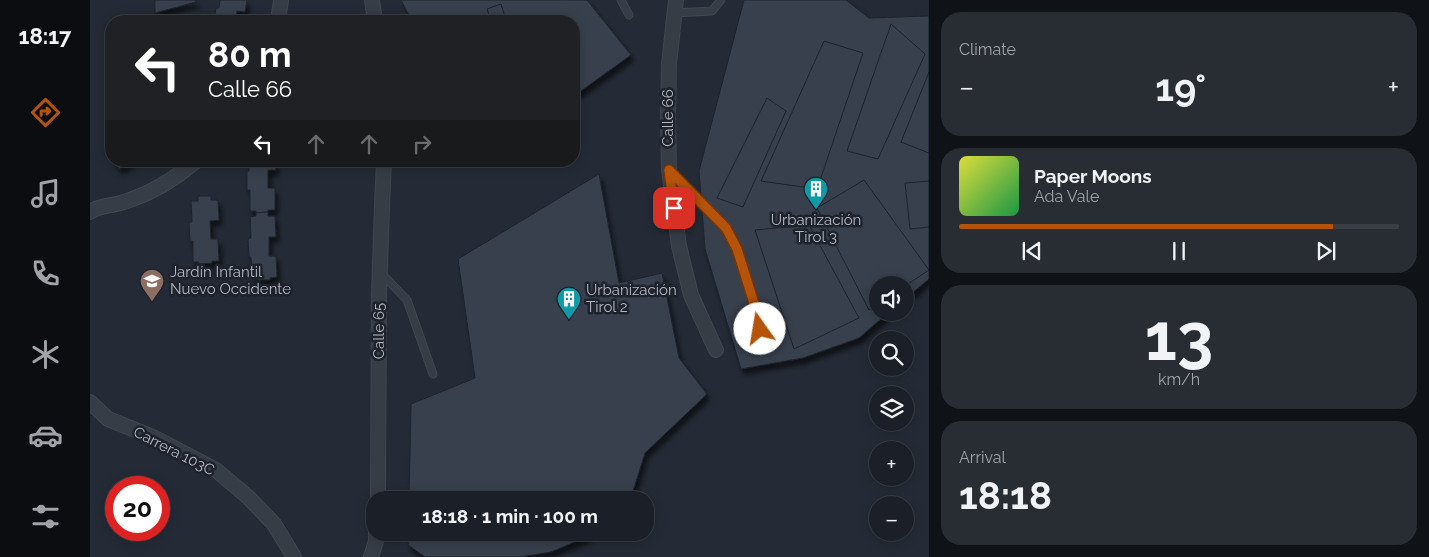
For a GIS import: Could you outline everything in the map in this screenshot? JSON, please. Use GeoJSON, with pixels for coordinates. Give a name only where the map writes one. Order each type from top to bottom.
{"type":"FeatureCollection","features":[{"type":"Feature","properties":{"kind":"street"},"geometry":{"type":"LineString","coordinates":[[279,15],[281,0]]}},
{"type":"Feature","properties":{"kind":"street"},"geometry":{"type":"LineString","coordinates":[[372,1],[374,15]]}},
{"type":"Feature","properties":{"kind":"street","name":"Calle 66"},"geometry":{"type":"LineString","coordinates":[[675,7],[669,64],[669,170],[679,246],[691,295],[716,350]]}},
{"type":"Feature","properties":{"kind":"street"},"geometry":{"type":"LineString","coordinates":[[90,212],[94,209],[120,204],[146,195],[189,167]]}},
{"type":"Feature","properties":{"kind":"street","name":"Calle 65"},"geometry":{"type":"LineString","coordinates":[[378,491],[380,272],[384,167]]}},
{"type":"Feature","properties":{"kind":"street"},"geometry":{"type":"LineString","coordinates":[[90,402],[108,419]]}},
{"type":"Feature","properties":{"kind":"street"},"geometry":{"type":"LineString","coordinates":[[90,418],[108,419]]}},
{"type":"Feature","properties":{"kind":"street","name":"Carrera 103C"},"geometry":{"type":"LineString","coordinates":[[108,419],[155,438],[216,470],[248,497],[274,524],[294,557]]}},
{"type":"Feature","properties":{"kind":"street"},"geometry":{"type":"LineString","coordinates":[[371,557],[375,541]]}},
{"type":"Feature","properties":{"kind":"lane"},"geometry":{"type":"LineString","coordinates":[[621,0],[629,15]]}},
{"type":"Feature","properties":{"kind":"lane"},"geometry":{"type":"LineString","coordinates":[[675,7],[712,11],[721,0]]}},
{"type":"Feature","properties":{"kind":"lane"},"geometry":{"type":"LineString","coordinates":[[372,1],[379,15]]}},
{"type":"Feature","properties":{"kind":"lane"},"geometry":{"type":"LineString","coordinates":[[669,170],[726,228],[737,249],[760,329]]}},
{"type":"Feature","properties":{"kind":"lane"},"geometry":{"type":"LineString","coordinates":[[380,272],[407,300],[433,374]]}},
{"type":"Feature","properties":{"kind":"building"},"geometry":{"type":"Polygon","coordinates":[[[155,0],[195,0],[196,2],[155,13],[155,0]]]}},
{"type":"Feature","properties":{"kind":"building"},"geometry":{"type":"Polygon","coordinates":[[[220,0],[247,0],[245,12],[237,11],[236,15],[215,15],[216,8],[219,8],[220,0]]]}},
{"type":"Feature","properties":{"kind":"building"},"geometry":{"type":"Polygon","coordinates":[[[401,0],[587,0],[631,55],[580,92],[580,15],[409,15],[401,0]]]}},
{"type":"Feature","properties":{"kind":"building","name":"Urbanización Tirol 3"},"geometry":{"type":"Polygon","coordinates":[[[744,0],[846,0],[869,18],[929,16],[929,279],[914,292],[914,276],[869,276],[869,321],[879,321],[859,338],[803,358],[741,369],[705,249],[699,171],[744,0]]]}},
{"type":"Feature","properties":{"kind":"building"},"geometry":{"type":"Polygon","coordinates":[[[501,4],[504,15],[489,15],[487,9],[501,4]]]}},
{"type":"Feature","properties":{"kind":"building"},"geometry":{"type":"Polygon","coordinates":[[[891,24],[925,54],[878,159],[847,151],[891,24]]]}},
{"type":"Feature","properties":{"kind":"building"},"geometry":{"type":"Polygon","coordinates":[[[824,41],[863,53],[817,189],[761,181],[824,41]]]}},
{"type":"Feature","properties":{"kind":"building"},"geometry":{"type":"Polygon","coordinates":[[[929,72],[929,153],[901,142],[929,72]]]}},
{"type":"Feature","properties":{"kind":"building"},"geometry":{"type":"Polygon","coordinates":[[[767,98],[786,111],[743,207],[717,198],[767,98]]]}},
{"type":"Feature","properties":{"kind":"building"},"geometry":{"type":"Polygon","coordinates":[[[249,167],[276,167],[276,170],[268,170],[268,188],[275,188],[275,210],[256,213],[256,211],[250,211],[250,190],[247,190],[247,171],[249,171],[249,167]]]}},
{"type":"Feature","properties":{"kind":"building","name":"Urbanización Tirol 2"},"geometry":{"type":"Polygon","coordinates":[[[599,174],[619,283],[662,273],[679,358],[707,394],[645,453],[633,491],[409,491],[411,404],[475,378],[458,259],[599,174]]]}},
{"type":"Feature","properties":{"kind":"building"},"geometry":{"type":"Polygon","coordinates":[[[864,180],[929,270],[914,280],[914,276],[869,276],[869,310],[817,208],[864,180]]]}},
{"type":"Feature","properties":{"kind":"building"},"geometry":{"type":"Polygon","coordinates":[[[929,181],[929,227],[910,229],[905,183],[929,181]]]}},
{"type":"Feature","properties":{"kind":"building"},"geometry":{"type":"Polygon","coordinates":[[[198,196],[211,196],[211,200],[218,200],[219,220],[210,221],[211,239],[218,239],[219,261],[212,261],[212,263],[198,264],[199,262],[193,262],[193,241],[190,241],[189,222],[192,222],[191,201],[198,201],[198,196]]]}},
{"type":"Feature","properties":{"kind":"building"},"geometry":{"type":"Polygon","coordinates":[[[268,212],[268,216],[275,216],[276,237],[269,237],[269,256],[276,256],[277,277],[270,278],[270,280],[257,280],[257,278],[252,278],[251,257],[249,257],[248,239],[251,238],[250,217],[256,216],[256,213],[268,212]]]}},
{"type":"Feature","properties":{"kind":"building"},"geometry":{"type":"Polygon","coordinates":[[[809,225],[859,318],[794,349],[755,230],[809,225]]]}},
{"type":"Feature","properties":{"kind":"building"},"geometry":{"type":"Polygon","coordinates":[[[408,541],[577,541],[551,552],[520,557],[425,557],[408,545],[408,541]]]}},
{"type":"Feature","properties":{"kind":"place","name":"Urbanización Tirol 3"},"geometry":{"type":"Point","coordinates":[816,210]}},
{"type":"Feature","properties":{"kind":"place","name":"Jardín Infantil Nuevo Occidente"},"geometry":{"type":"Point","coordinates":[152,302]}},
{"type":"Feature","properties":{"kind":"place","name":"Urbanización Tirol 2"},"geometry":{"type":"Point","coordinates":[569,320]}},
{"type":"Feature","properties":{"kind":"route"},"geometry":{"type":"LineString","coordinates":[[674,208],[669,170],[726,228],[737,249],[760,329]]}}]}
